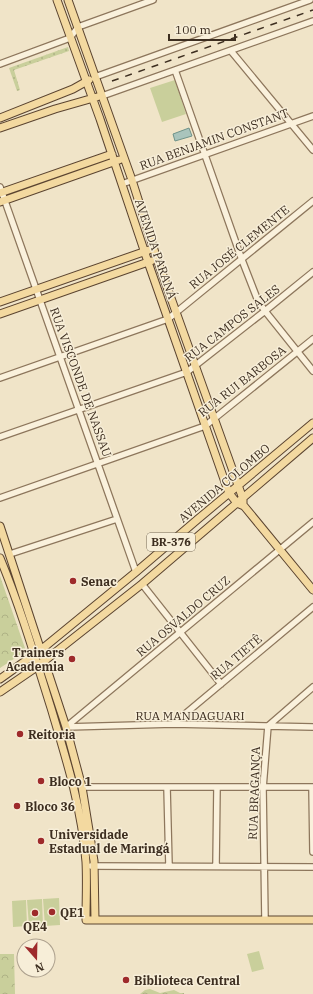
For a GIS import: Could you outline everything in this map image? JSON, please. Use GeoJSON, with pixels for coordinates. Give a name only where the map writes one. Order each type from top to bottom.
{"type":"FeatureCollection","features":[{"type":"Feature","properties":{"kind":"main road","name":"AVENIDA PARANÁ"},"geometry":{"type":"LineString","coordinates":[[57,0],[128,198],[148,262],[224,479],[230,493],[241,502]]}},
{"type":"Feature","properties":{"kind":"main road","name":"AVENIDA PARANÁ"},"geometry":{"type":"LineString","coordinates":[[67,1],[78,27],[132,180],[153,248],[238,486],[241,502]]}},
{"type":"Feature","properties":{"kind":"main road"},"geometry":{"type":"LineString","coordinates":[[80,64],[86,51]]}},
{"type":"Feature","properties":{"kind":"main road"},"geometry":{"type":"LineString","coordinates":[[0,118],[53,98],[95,77]]}},
{"type":"Feature","properties":{"kind":"main road"},"geometry":{"type":"LineString","coordinates":[[0,128],[55,109],[102,96]]}},
{"type":"Feature","properties":{"kind":"main road"},"geometry":{"type":"LineString","coordinates":[[100,119],[112,126]]}},
{"type":"Feature","properties":{"kind":"main road"},"geometry":{"type":"LineString","coordinates":[[0,191],[112,154]]}},
{"type":"Feature","properties":{"kind":"main road"},"geometry":{"type":"LineString","coordinates":[[2,201],[124,159]]}},
{"type":"Feature","properties":{"kind":"main road"},"geometry":{"type":"LineString","coordinates":[[128,198],[141,208]]}},
{"type":"Feature","properties":{"kind":"main road"},"geometry":{"type":"LineString","coordinates":[[0,302],[153,248]]}},
{"type":"Feature","properties":{"kind":"main road"},"geometry":{"type":"LineString","coordinates":[[0,314],[157,258]]}},
{"type":"Feature","properties":{"kind":"main road"},"geometry":{"type":"LineString","coordinates":[[154,277],[166,285]]}},
{"type":"Feature","properties":{"kind":"main road"},"geometry":{"type":"LineString","coordinates":[[180,354],[185,340]]}},
{"type":"Feature","properties":{"kind":"main road"},"geometry":{"type":"LineString","coordinates":[[190,383],[204,392]]}},
{"type":"Feature","properties":{"kind":"main road"},"geometry":{"type":"LineString","coordinates":[[311,440],[308,435],[313,425]]}},
{"type":"Feature","properties":{"kind":"main road","name":"AVENIDA COLOMBO"},"geometry":{"type":"LineString","coordinates":[[0,679],[42,649],[313,425]]}},
{"type":"Feature","properties":{"kind":"main road","name":"AVENIDA COLOMBO"},"geometry":{"type":"LineString","coordinates":[[0,692],[45,661],[142,584],[241,502],[311,440]]}},
{"type":"Feature","properties":{"kind":"main road"},"geometry":{"type":"LineString","coordinates":[[224,479],[234,475]]}},
{"type":"Feature","properties":{"kind":"main road"},"geometry":{"type":"LineString","coordinates":[[241,502],[313,590]]}},
{"type":"Feature","properties":{"kind":"main road"},"geometry":{"type":"LineString","coordinates":[[0,526],[42,649],[66,727],[82,787],[94,866],[95,920]]}},
{"type":"Feature","properties":{"kind":"main road"},"geometry":{"type":"LineString","coordinates":[[11,558],[0,557],[38,666],[66,757],[81,828],[86,866],[86,920],[313,920]]}},
{"type":"Feature","properties":{"kind":"main road"},"geometry":{"type":"LineString","coordinates":[[14,596],[19,583]]}},
{"type":"Feature","properties":{"kind":"main road"},"geometry":{"type":"LineString","coordinates":[[105,597],[113,607]]}},
{"type":"Feature","properties":{"kind":"main road"},"geometry":{"type":"LineString","coordinates":[[84,614],[91,623]]}},
{"type":"Feature","properties":{"kind":"main road"},"geometry":{"type":"LineString","coordinates":[[81,828],[87,814]]}},
{"type":"Feature","properties":{"kind":"street"},"geometry":{"type":"LineString","coordinates":[[0,64],[70,38],[78,27],[153,0]]}},
{"type":"Feature","properties":{"kind":"street"},"geometry":{"type":"LineString","coordinates":[[95,77],[310,0]]}},
{"type":"Feature","properties":{"kind":"street"},"geometry":{"type":"LineString","coordinates":[[102,96],[313,21]]}},
{"type":"Feature","properties":{"kind":"street"},"geometry":{"type":"LineString","coordinates":[[230,50],[313,150]]}},
{"type":"Feature","properties":{"kind":"street"},"geometry":{"type":"LineString","coordinates":[[175,70],[258,301],[313,371]]}},
{"type":"Feature","properties":{"kind":"street","name":"RUA BENJAMIN CONSTANT"},"geometry":{"type":"LineString","coordinates":[[122,184],[313,116]]}},
{"type":"Feature","properties":{"kind":"street","name":"RUA VISCONDE DE NASSAU"},"geometry":{"type":"LineString","coordinates":[[0,191],[2,201],[36,290],[136,572]]}},
{"type":"Feature","properties":{"kind":"street","name":"RUA JOSÉ CLEMENTE"},"geometry":{"type":"LineString","coordinates":[[0,378],[168,319],[313,201]]}},
{"type":"Feature","properties":{"kind":"street","name":"RUA CAMPOS SALES"},"geometry":{"type":"LineString","coordinates":[[0,437],[187,372],[313,272]]}},
{"type":"Feature","properties":{"kind":"street","name":"RUA RUI BARBOSA"},"geometry":{"type":"LineString","coordinates":[[0,498],[205,426],[313,340]]}},
{"type":"Feature","properties":{"kind":"street"},"geometry":{"type":"LineString","coordinates":[[11,558],[117,518]]}},
{"type":"Feature","properties":{"kind":"street","name":"RUA OSVALDO CRUZ"},"geometry":{"type":"LineString","coordinates":[[66,727],[313,522]]}},
{"type":"Feature","properties":{"kind":"street"},"geometry":{"type":"LineString","coordinates":[[142,584],[221,684]]}},
{"type":"Feature","properties":{"kind":"street","name":"RUA TIETÊ"},"geometry":{"type":"LineString","coordinates":[[173,724],[313,606]]}},
{"type":"Feature","properties":{"kind":"street"},"geometry":{"type":"LineString","coordinates":[[268,726],[313,687]]}},
{"type":"Feature","properties":{"kind":"street","name":"RUA MANDAGUARI"},"geometry":{"type":"LineString","coordinates":[[66,727],[173,724],[313,727]]}},
{"type":"Feature","properties":{"kind":"street","name":"RUA BRAGANÇA"},"geometry":{"type":"LineString","coordinates":[[265,920],[263,788],[268,726]]}},
{"type":"Feature","properties":{"kind":"street"},"geometry":{"type":"LineString","coordinates":[[82,787],[313,787],[313,852]]}},
{"type":"Feature","properties":{"kind":"street"},"geometry":{"type":"LineString","coordinates":[[167,787],[169,866]]}},
{"type":"Feature","properties":{"kind":"street"},"geometry":{"type":"LineString","coordinates":[[216,866],[217,787]]}},
{"type":"Feature","properties":{"kind":"street"},"geometry":{"type":"LineString","coordinates":[[86,866],[313,866]]}},
{"type":"Feature","properties":{"kind":"green space"},"geometry":{"type":"Polygon","coordinates":[[[68,47],[69,51],[14,70],[20,90],[17,91],[9,68],[68,47]]]}},
{"type":"Feature","properties":{"kind":"green space"},"geometry":{"type":"Polygon","coordinates":[[[175,80],[186,114],[162,122],[150,88],[175,80]]]}},
{"type":"Feature","properties":{"kind":"green space"},"geometry":{"type":"Polygon","coordinates":[[[0,576],[26,651],[0,668],[0,576]]]}},
{"type":"Feature","properties":{"kind":"green space","name":"QE1"},"geometry":{"type":"Polygon","coordinates":[[[59,898],[60,925],[45,926],[43,899],[59,898]]]}},
{"type":"Feature","properties":{"kind":"green space","name":"QE4"},"geometry":{"type":"Polygon","coordinates":[[[42,899],[43,926],[29,926],[27,900],[42,899]]]}},
{"type":"Feature","properties":{"kind":"green space"},"geometry":{"type":"Polygon","coordinates":[[[26,900],[27,926],[13,927],[12,901],[26,900]]]}},
{"type":"Feature","properties":{"kind":"green space"},"geometry":{"type":"Polygon","coordinates":[[[259,951],[264,969],[252,972],[247,954],[259,951]]]}},
{"type":"Feature","properties":{"kind":"green space"},"geometry":{"type":"Polygon","coordinates":[[[0,954],[14,954],[15,994],[0,994],[0,954]]]}},
{"type":"Feature","properties":{"kind":"green space"},"geometry":{"type":"Polygon","coordinates":[[[150,989],[160,993],[174,990],[184,994],[140,994],[145,990],[150,989]]]}},
{"type":"Feature","properties":{"kind":"water"},"geometry":{"type":"Polygon","coordinates":[[[189,128],[192,136],[175,141],[173,134],[189,128]]]}},
{"type":"Feature","properties":{"kind":"railway"},"geometry":{"type":"LineString","coordinates":[[112,81],[313,10]]}},
{"type":"Feature","properties":{"kind":"place","name":"Senac"},"geometry":{"type":"Point","coordinates":[73,581]}},
{"type":"Feature","properties":{"kind":"place","name":"Trainers Academia"},"geometry":{"type":"Point","coordinates":[72,659]}},
{"type":"Feature","properties":{"kind":"place","name":"Reitoria"},"geometry":{"type":"Point","coordinates":[20,734]}},
{"type":"Feature","properties":{"kind":"place","name":"Bloco 1"},"geometry":{"type":"Point","coordinates":[41,781]}},
{"type":"Feature","properties":{"kind":"place","name":"Bloco 36"},"geometry":{"type":"Point","coordinates":[17,806]}},
{"type":"Feature","properties":{"kind":"place","name":"Universidade Estadual de Maringá"},"geometry":{"type":"Point","coordinates":[41,841]}},
{"type":"Feature","properties":{"kind":"place","name":"QE1"},"geometry":{"type":"Point","coordinates":[52,912]}},
{"type":"Feature","properties":{"kind":"place","name":"QE4"},"geometry":{"type":"Point","coordinates":[35,913]}},
{"type":"Feature","properties":{"kind":"place","name":"Biblioteca Central"},"geometry":{"type":"Point","coordinates":[126,980]}}]}
